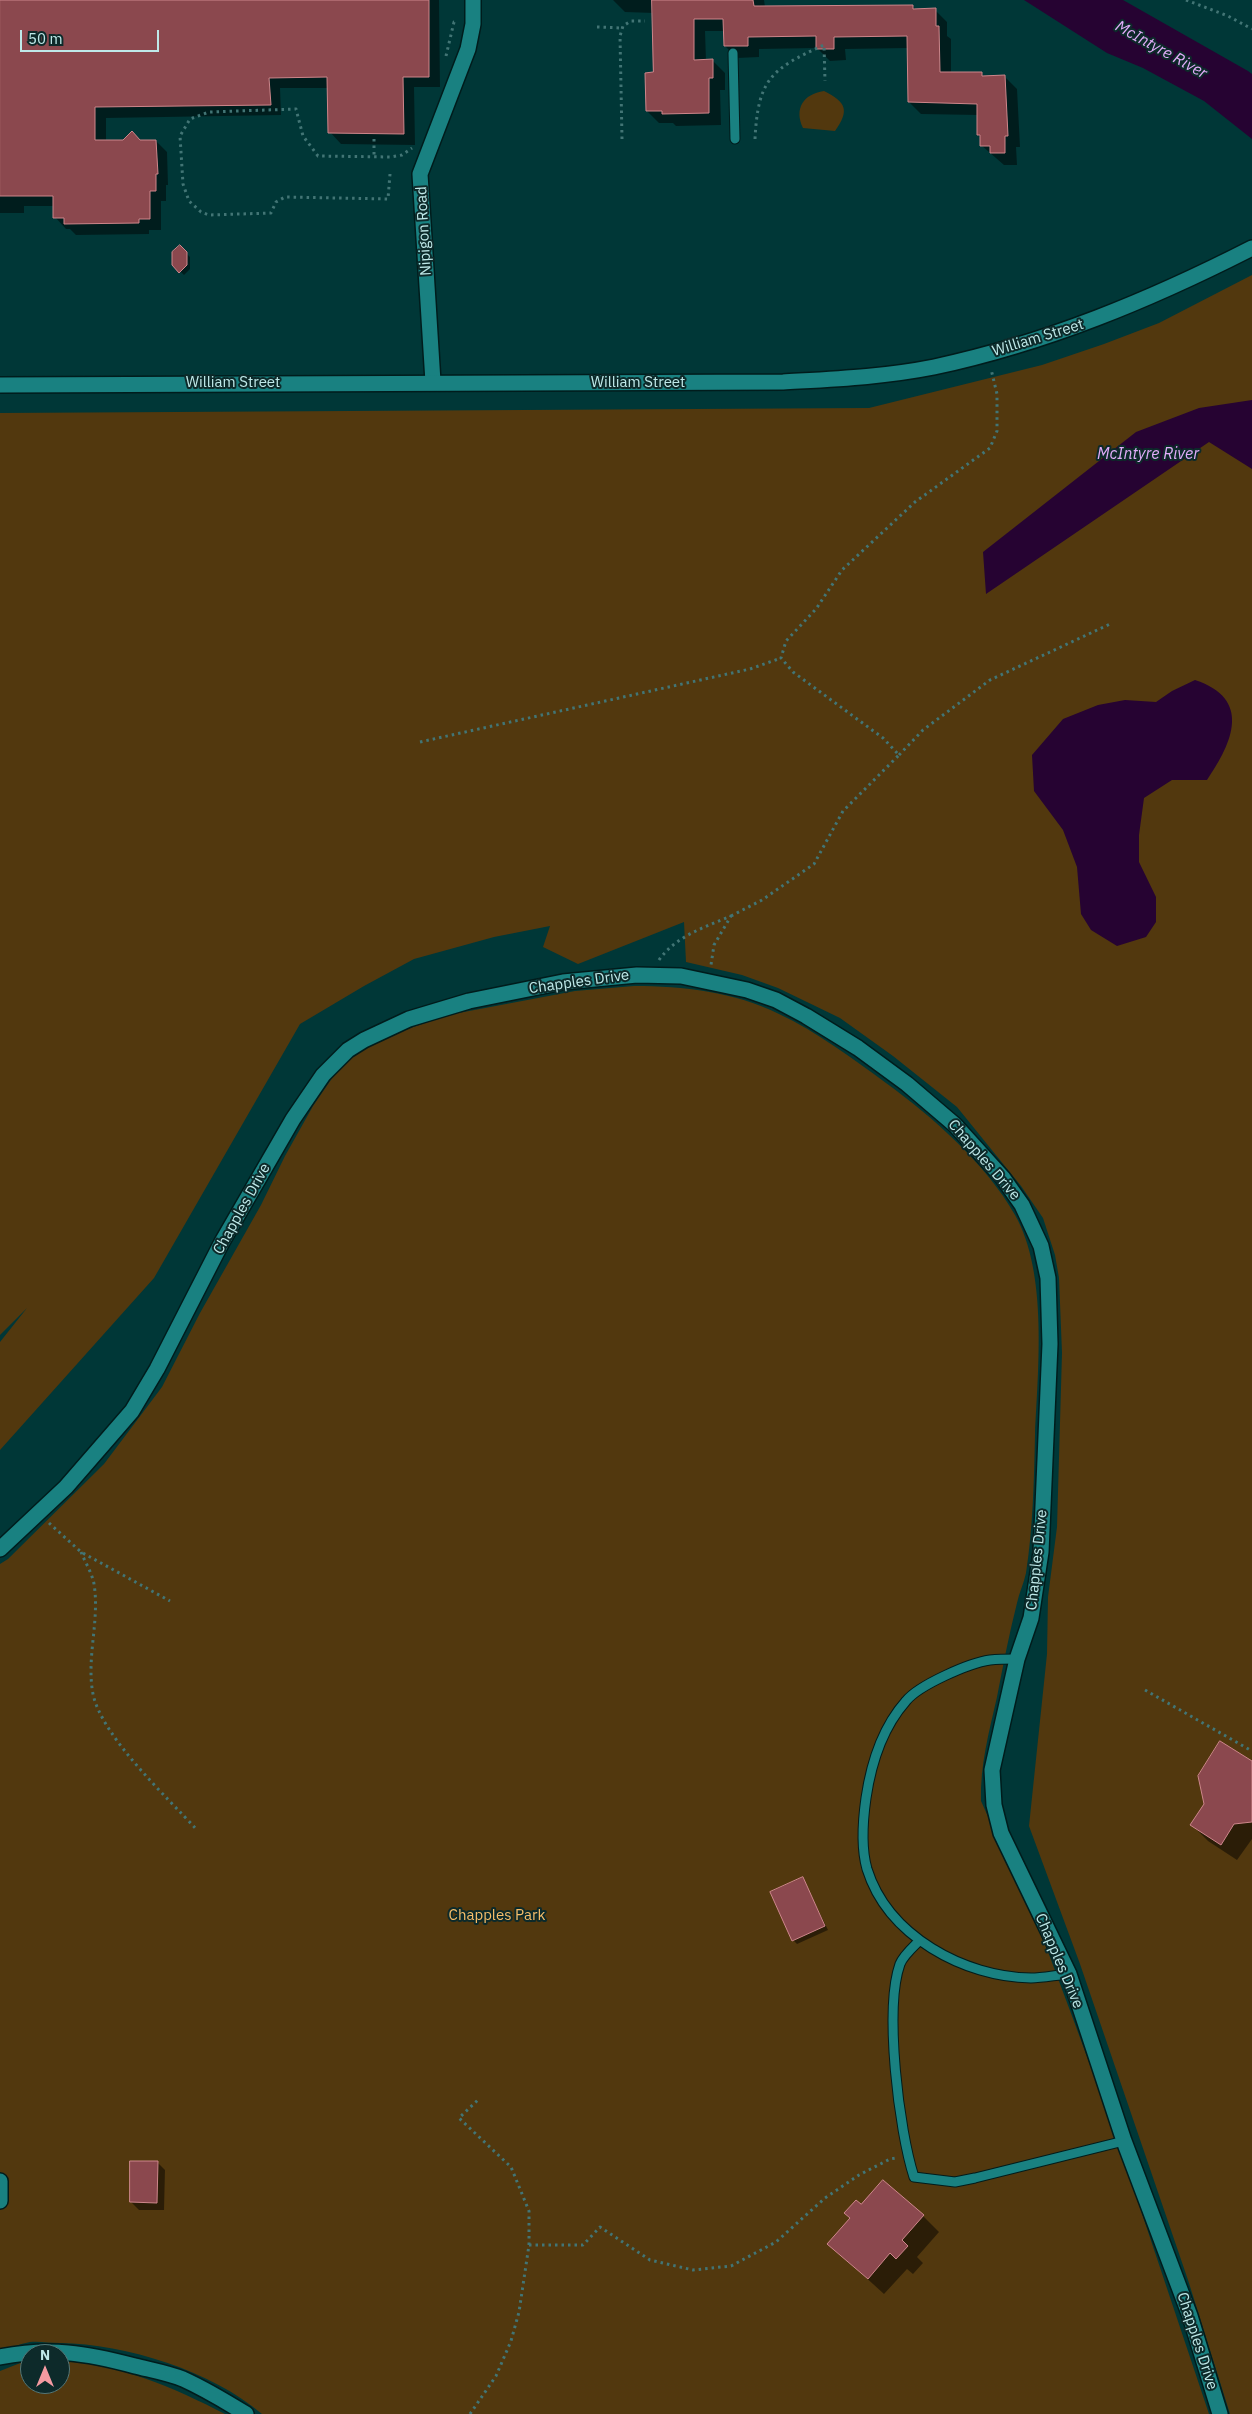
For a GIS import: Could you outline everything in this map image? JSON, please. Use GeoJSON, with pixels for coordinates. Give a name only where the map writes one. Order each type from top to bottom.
{"type":"FeatureCollection","features":[{"type":"Feature","properties":{"kind":"street","name":"Nipigon Road"},"geometry":{"type":"LineString","coordinates":[[433,382],[420,174],[453,93],[468,49],[473,24],[472,0]]}},
{"type":"Feature","properties":{"kind":"street","name":"William Street"},"geometry":{"type":"LineString","coordinates":[[0,385],[783,382],[897,373],[1035,341],[1087,323],[1144,299],[1252,248]]}},
{"type":"Feature","properties":{"kind":"street","name":"Chapples Drive"},"geometry":{"type":"LineString","coordinates":[[0,1549],[92,1459],[132,1410],[157,1370],[222,1242],[293,1119],[323,1075],[348,1050],[364,1040],[409,1019],[469,1001],[578,980],[625,975],[649,975],[681,976],[710,981],[747,990],[776,1000],[858,1048],[900,1079],[955,1125],[1003,1178],[1030,1219],[1041,1246],[1048,1278],[1050,1344],[1041,1552],[1030,1618],[1016,1659],[992,1770],[994,1805],[1001,1833],[1068,1974],[1124,2141],[1190,2316],[1220,2414]]}},
{"type":"Feature","properties":{"kind":"street"},"geometry":{"type":"LineString","coordinates":[[0,2182],[0,2201]]}},
{"type":"Feature","properties":{"kind":"street"},"geometry":{"type":"LineString","coordinates":[[0,2357],[32,2352],[64,2351],[107,2358],[181,2379],[213,2394],[246,2414]]}},
{"type":"Feature","properties":{"kind":"lane"},"geometry":{"type":"LineString","coordinates":[[733,53],[735,139]]}},
{"type":"Feature","properties":{"kind":"lane"},"geometry":{"type":"LineString","coordinates":[[1016,1659],[989,1660],[963,1668],[931,1683],[907,1699],[882,1739],[868,1781],[865,1804],[864,1848],[867,1869],[884,1905],[919,1941],[958,1961],[994,1973],[1031,1978],[1068,1974]]}},
{"type":"Feature","properties":{"kind":"lane"},"geometry":{"type":"LineString","coordinates":[[919,1941],[900,1962],[893,1994],[896,2071],[908,2156],[914,2177],[955,2182],[1124,2141]]}},
{"type":"Feature","properties":{"kind":"path"},"geometry":{"type":"LineString","coordinates":[[1186,0],[1228,16],[1252,29]]}},
{"type":"Feature","properties":{"kind":"path"},"geometry":{"type":"LineString","coordinates":[[622,139],[620,36],[622,28],[631,21],[645,21]]}},
{"type":"Feature","properties":{"kind":"path"},"geometry":{"type":"LineString","coordinates":[[443,64],[454,22],[473,24]]}},
{"type":"Feature","properties":{"kind":"path"},"geometry":{"type":"LineString","coordinates":[[596,27],[622,28]]}},
{"type":"Feature","properties":{"kind":"path"},"geometry":{"type":"LineString","coordinates":[[754,139],[756,113],[764,87],[780,67],[824,45],[825,81]]}},
{"type":"Feature","properties":{"kind":"path"},"geometry":{"type":"LineString","coordinates":[[390,174],[388,199],[285,197],[276,202],[271,213],[209,215],[201,212],[189,201],[183,184],[180,136],[190,119],[209,112],[296,109],[303,136],[318,156],[374,157],[402,155],[415,142]]}},
{"type":"Feature","properties":{"kind":"path"},"geometry":{"type":"LineString","coordinates":[[374,139],[374,157]]}},
{"type":"Feature","properties":{"kind":"path"},"geometry":{"type":"LineString","coordinates":[[781,658],[786,641],[816,609],[842,570],[915,502],[990,448],[997,430],[997,394],[988,353]]}},
{"type":"Feature","properties":{"kind":"path"},"geometry":{"type":"LineString","coordinates":[[649,975],[660,958],[672,945],[691,932],[731,916],[762,900],[814,864],[843,811],[923,730],[990,680],[1110,624]]}},
{"type":"Feature","properties":{"kind":"path"},"geometry":{"type":"LineString","coordinates":[[781,658],[793,672],[883,738],[899,754]]}},
{"type":"Feature","properties":{"kind":"path"},"geometry":{"type":"LineString","coordinates":[[420,742],[750,669],[781,658]]}},
{"type":"Feature","properties":{"kind":"path"},"geometry":{"type":"LineString","coordinates":[[710,981],[714,945],[731,916]]}},
{"type":"Feature","properties":{"kind":"path"},"geometry":{"type":"LineString","coordinates":[[38,1512],[81,1552],[170,1601]]}},
{"type":"Feature","properties":{"kind":"path"},"geometry":{"type":"LineString","coordinates":[[81,1552],[94,1582],[96,1612],[91,1655],[93,1695],[112,1737],[197,1830]]}},
{"type":"Feature","properties":{"kind":"path"},"geometry":{"type":"LineString","coordinates":[[1145,1690],[1252,1751]]}},
{"type":"Feature","properties":{"kind":"path"},"geometry":{"type":"LineString","coordinates":[[470,2414],[496,2376],[511,2340],[519,2312],[529,2246],[529,2211],[511,2167],[460,2118],[480,2098]]}},
{"type":"Feature","properties":{"kind":"path"},"geometry":{"type":"LineString","coordinates":[[529,2246],[582,2245],[600,2227],[650,2260],[693,2270],[731,2266],[776,2242],[825,2198],[859,2175],[890,2159],[908,2156]]}},
{"type":"Feature","properties":{"kind":"green space"},"geometry":{"type":"Polygon","coordinates":[[[824,91],[837,99],[843,107],[844,112],[840,124],[835,131],[803,128],[800,121],[802,104],[811,95],[824,91]]]}},
{"type":"Feature","properties":{"kind":"green space"},"geometry":{"type":"Polygon","coordinates":[[[1252,275],[1252,2414],[1230,2414],[1188,2280],[1080,1964],[1029,1826],[1047,1654],[1048,1597],[1057,1527],[1062,1353],[1059,1278],[1055,1255],[1043,1218],[1021,1186],[957,1107],[893,1056],[840,1018],[778,988],[742,975],[686,962],[684,922],[578,964],[543,947],[550,926],[494,937],[414,959],[300,1024],[154,1278],[0,1450],[0,1342],[27,1308],[0,1335],[0,413],[869,408],[1042,365],[1104,344],[1159,323],[1252,275]]]}},
{"type":"Feature","properties":{"kind":"green space","name":"Chapples Park"},"geometry":{"type":"Polygon","coordinates":[[[634,986],[690,989],[745,1000],[793,1021],[821,1037],[860,1064],[922,1111],[974,1160],[990,1178],[1015,1215],[1025,1238],[1037,1293],[1039,1352],[1032,1522],[1026,1573],[1011,1626],[986,1749],[982,1774],[981,1801],[1044,1941],[1072,2016],[1115,2133],[1209,2414],[262,2414],[219,2385],[194,2373],[167,2363],[112,2348],[30,2342],[0,2350],[0,1564],[8,1559],[104,1464],[162,1387],[200,1313],[261,1205],[285,1156],[313,1106],[339,1068],[358,1051],[402,1031],[448,1015],[575,991],[634,986]]]}},
{"type":"Feature","properties":{"kind":"green space"},"geometry":{"type":"Polygon","coordinates":[[[70,2362],[103,2366],[166,2386],[225,2414],[0,2414],[0,2371],[20,2363],[20,2394],[70,2394],[70,2362]]]}},
{"type":"Feature","properties":{"kind":"water","name":"McIntyre River"},"geometry":{"type":"Polygon","coordinates":[[[1024,0],[1123,0],[1248,71],[1252,74],[1252,139],[1204,101],[1143,68],[1107,53],[1024,0]]]}},
{"type":"Feature","properties":{"kind":"water","name":"McIntyre River"},"geometry":{"type":"Polygon","coordinates":[[[1252,400],[1252,469],[1209,442],[986,594],[983,552],[1136,432],[1199,408],[1252,400]]]}},
{"type":"Feature","properties":{"kind":"water"},"geometry":{"type":"Polygon","coordinates":[[[1195,680],[1213,688],[1225,698],[1231,710],[1230,737],[1207,780],[1172,780],[1144,798],[1139,835],[1139,862],[1156,897],[1156,922],[1146,937],[1117,946],[1091,930],[1081,914],[1077,867],[1063,830],[1034,791],[1032,755],[1063,719],[1098,705],[1125,700],[1156,702],[1172,691],[1195,680]]]}},
{"type":"Feature","properties":{"kind":"building"},"geometry":{"type":"Polygon","coordinates":[[[0,0],[429,0],[429,77],[403,77],[404,134],[328,133],[327,77],[269,78],[271,105],[95,107],[95,140],[123,140],[132,131],[140,140],[156,140],[158,174],[156,174],[156,191],[150,191],[150,219],[139,219],[139,223],[64,224],[64,218],[53,218],[53,196],[0,196],[0,0]]]}},
{"type":"Feature","properties":{"kind":"building"},"geometry":{"type":"Polygon","coordinates":[[[652,0],[753,0],[754,6],[913,5],[913,9],[936,8],[936,26],[939,26],[940,72],[982,72],[982,76],[1005,75],[1008,136],[1005,136],[1005,153],[990,153],[990,146],[980,146],[980,135],[977,135],[977,104],[908,102],[907,36],[834,37],[834,49],[816,49],[816,36],[748,37],[748,46],[724,46],[723,19],[694,19],[694,60],[713,59],[713,78],[709,78],[709,113],[662,114],[662,111],[646,111],[645,73],[653,72],[652,0]]]}},
{"type":"Feature","properties":{"kind":"building"},"geometry":{"type":"Polygon","coordinates":[[[180,245],[187,252],[187,265],[179,273],[172,265],[172,252],[180,245]]]}},
{"type":"Feature","properties":{"kind":"building"},"geometry":{"type":"Polygon","coordinates":[[[1220,1741],[1252,1761],[1252,1822],[1234,1824],[1221,1845],[1190,1825],[1204,1804],[1198,1776],[1220,1741]]]}},
{"type":"Feature","properties":{"kind":"building"},"geometry":{"type":"Polygon","coordinates":[[[803,1877],[825,1926],[792,1941],[770,1892],[803,1877]]]}},
{"type":"Feature","properties":{"kind":"building"},"geometry":{"type":"Polygon","coordinates":[[[130,2161],[158,2161],[157,2203],[130,2202],[130,2161]]]}},
{"type":"Feature","properties":{"kind":"building"},"geometry":{"type":"Polygon","coordinates":[[[883,2180],[924,2215],[902,2240],[908,2246],[896,2259],[890,2253],[868,2279],[827,2244],[850,2218],[844,2213],[856,2200],[861,2204],[883,2180]]]}}]}
